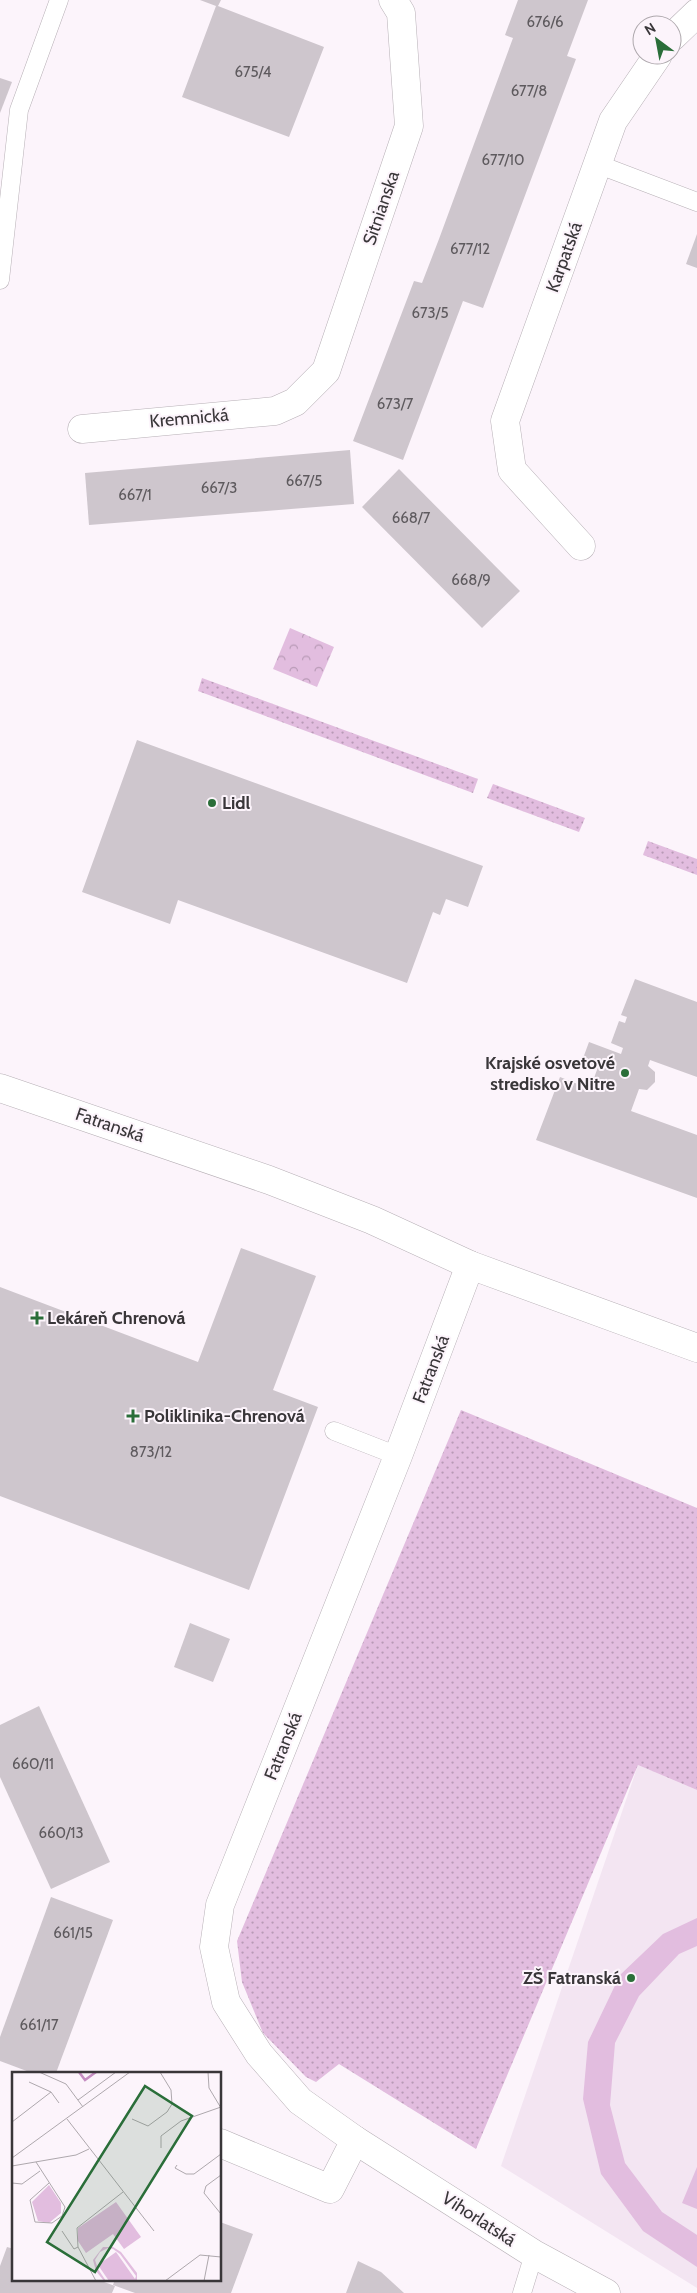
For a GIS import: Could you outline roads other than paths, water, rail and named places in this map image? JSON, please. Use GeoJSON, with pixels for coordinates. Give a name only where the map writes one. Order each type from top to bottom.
{"type":"FeatureCollection","features":[{"type":"Feature","properties":{"kind":"street","name":"Sitnianska"},"geometry":{"type":"LineString","coordinates":[[295,402],[326,371],[409,126],[401,13],[393,0]]}},
{"type":"Feature","properties":{"kind":"street"},"geometry":{"type":"LineString","coordinates":[[682,27],[697,13]]}},
{"type":"Feature","properties":{"kind":"street","name":"Karpatská"},"geometry":{"type":"LineString","coordinates":[[581,546],[512,470],[505,421],[613,121],[651,65]]}},
{"type":"Feature","properties":{"kind":"street","name":"Kremnická"},"geometry":{"type":"LineString","coordinates":[[82,429],[275,411],[295,402]]}},
{"type":"Feature","properties":{"kind":"street","name":"Fatranská"},"geometry":{"type":"LineString","coordinates":[[0,1088],[269,1180],[372,1220],[470,1266],[697,1348]]}},
{"type":"Feature","properties":{"kind":"street","name":"Fatranská"},"geometry":{"type":"LineString","coordinates":[[355,2140],[300,2101],[258,2054],[226,2002],[214,1947],[220,1905],[398,1456],[470,1266]]}},
{"type":"Feature","properties":{"kind":"street"},"geometry":{"type":"LineString","coordinates":[[221,2143],[330,2189],[355,2140]]}},
{"type":"Feature","properties":{"kind":"street","name":"Vihorlatská"},"geometry":{"type":"LineString","coordinates":[[355,2140],[534,2254],[606,2293]]}},
{"type":"Feature","properties":{"kind":"lane"},"geometry":{"type":"LineString","coordinates":[[0,280],[19,110],[59,0]]}},
{"type":"Feature","properties":{"kind":"lane"},"geometry":{"type":"LineString","coordinates":[[597,164],[697,202]]}},
{"type":"Feature","properties":{"kind":"lane"},"geometry":{"type":"LineString","coordinates":[[334,1431],[398,1456]]}},
{"type":"Feature","properties":{"kind":"lane"},"geometry":{"type":"LineString","coordinates":[[522,2293],[534,2254]]}},
{"type":"Feature","properties":{"kind":"place","name":"Lidl"},"geometry":{"type":"Point","coordinates":[212,803]}},
{"type":"Feature","properties":{"kind":"place","name":"Krajské osvetové stredisko v Nitre"},"geometry":{"type":"Point","coordinates":[625,1073]}},
{"type":"Feature","properties":{"kind":"place","name":"Lekáreň Chrenová"},"geometry":{"type":"Point","coordinates":[37,1318]}},
{"type":"Feature","properties":{"kind":"place","name":"Poliklinika-Chrenová"},"geometry":{"type":"Point","coordinates":[133,1416]}},
{"type":"Feature","properties":{"kind":"place","name":"ZŠ Fatranská"},"geometry":{"type":"Point","coordinates":[631,1978]}}]}
